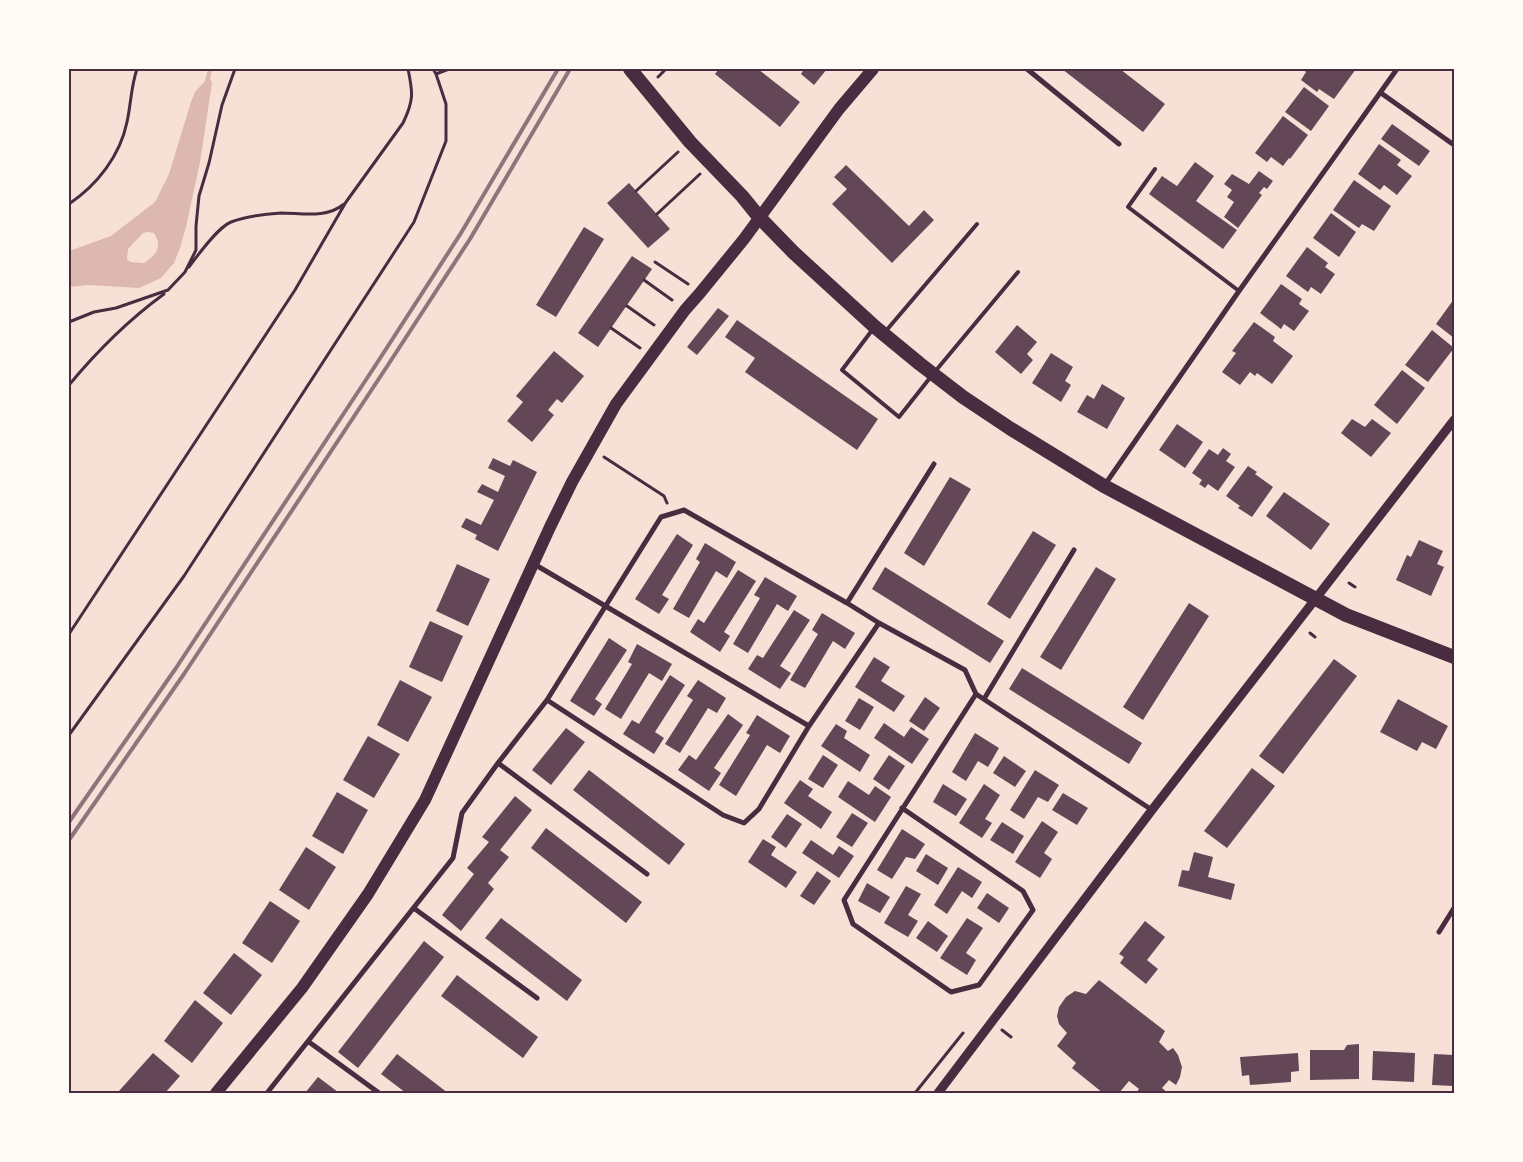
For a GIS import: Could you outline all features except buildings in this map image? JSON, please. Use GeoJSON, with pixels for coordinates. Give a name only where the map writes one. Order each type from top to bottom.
{"type":"FeatureCollection","features":[{"type":"Feature","properties":{"kind":"highway"},"geometry":{"type":"LineString","coordinates":[[630,69],[690,142],[793,252],[880,330],[933,374],[1011,429],[1104,486],[1357,620],[1454,657]]}},
{"type":"Feature","properties":{"kind":"main road"},"geometry":{"type":"LineString","coordinates":[[216,1093],[302,988],[368,894],[425,800],[557,512],[616,404],[666,334],[744,239],[839,109],[873,69]]}},
{"type":"Feature","properties":{"kind":"street"},"geometry":{"type":"LineString","coordinates":[[1027,69],[1119,144]]}},
{"type":"Feature","properties":{"kind":"street"},"geometry":{"type":"LineString","coordinates":[[1104,486],[1239,291],[1397,69]]}},
{"type":"Feature","properties":{"kind":"street"},"geometry":{"type":"LineString","coordinates":[[1382,92],[1454,145]]}},
{"type":"Feature","properties":{"kind":"street"},"geometry":{"type":"LineString","coordinates":[[938,1093],[1152,810],[1454,420]]}},
{"type":"Feature","properties":{"kind":"street"},"geometry":{"type":"LineString","coordinates":[[848,603],[934,464]]}},
{"type":"Feature","properties":{"kind":"street"},"geometry":{"type":"LineString","coordinates":[[268,1093],[453,858],[462,813],[547,700],[661,517],[672,513],[684,510],[848,603],[879,623],[965,670],[976,694],[1152,810]]}},
{"type":"Feature","properties":{"kind":"street"},"geometry":{"type":"LineString","coordinates":[[984,699],[1074,550]]}},
{"type":"Feature","properties":{"kind":"street"},"geometry":{"type":"LineString","coordinates":[[534,564],[809,726]]}},
{"type":"Feature","properties":{"kind":"street"},"geometry":{"type":"LineString","coordinates":[[547,700],[723,815],[744,823],[759,809],[809,726],[879,623]]}},
{"type":"Feature","properties":{"kind":"street"},"geometry":{"type":"LineString","coordinates":[[902,808],[1023,891],[1033,910],[979,985],[951,992],[853,924],[844,900],[902,808],[976,694]]}},
{"type":"Feature","properties":{"kind":"street"},"geometry":{"type":"LineString","coordinates":[[498,763],[646,874]]}},
{"type":"Feature","properties":{"kind":"street"},"geometry":{"type":"LineString","coordinates":[[415,908],[537,998]]}},
{"type":"Feature","properties":{"kind":"street"},"geometry":{"type":"LineString","coordinates":[[1439,932],[1454,908]]}},
{"type":"Feature","properties":{"kind":"street"},"geometry":{"type":"LineString","coordinates":[[309,1042],[380,1093]]}},
{"type":"Feature","properties":{"kind":"lane"},"geometry":{"type":"LineString","coordinates":[[1155,169],[1128,207],[1239,291]]}},
{"type":"Feature","properties":{"kind":"lane"},"geometry":{"type":"LineString","coordinates":[[977,224],[842,370],[899,417],[1018,272]]}},
{"type":"Feature","properties":{"kind":"path"},"geometry":{"type":"LineString","coordinates":[[69,204],[83,195],[97,180],[109,165],[120,145],[127,124],[133,79],[137,69]]}},
{"type":"Feature","properties":{"kind":"path"},"geometry":{"type":"LineString","coordinates":[[185,272],[196,250],[199,196],[209,163],[222,105],[235,69]]}},
{"type":"Feature","properties":{"kind":"path"},"geometry":{"type":"LineString","coordinates":[[69,634],[289,298],[327,238],[346,202],[403,123],[410,109],[413,91],[408,69]]}},
{"type":"Feature","properties":{"kind":"path"},"geometry":{"type":"LineString","coordinates":[[69,735],[184,576],[414,222],[446,141],[446,104],[433,69]]}},
{"type":"Feature","properties":{"kind":"path"},"geometry":{"type":"LineString","coordinates":[[436,74],[450,69]]}},
{"type":"Feature","properties":{"kind":"path"},"geometry":{"type":"LineString","coordinates":[[636,191],[690,142]]}},
{"type":"Feature","properties":{"kind":"path"},"geometry":{"type":"LineString","coordinates":[[657,214],[712,164]]}},
{"type":"Feature","properties":{"kind":"path"},"geometry":{"type":"LineString","coordinates":[[69,385],[99,349],[144,308],[168,290],[209,242],[229,223],[258,215],[326,213],[338,210],[346,202]]}},
{"type":"Feature","properties":{"kind":"path"},"geometry":{"type":"LineString","coordinates":[[656,262],[700,293]]}},
{"type":"Feature","properties":{"kind":"path"},"geometry":{"type":"LineString","coordinates":[[644,280],[685,310]]}},
{"type":"Feature","properties":{"kind":"path"},"geometry":{"type":"LineString","coordinates":[[69,322],[94,312],[116,308],[168,290]]}},
{"type":"Feature","properties":{"kind":"path"},"geometry":{"type":"LineString","coordinates":[[626,306],[666,334]]}},
{"type":"Feature","properties":{"kind":"path"},"geometry":{"type":"LineString","coordinates":[[611,328],[650,356]]}},
{"type":"Feature","properties":{"kind":"path"},"geometry":{"type":"LineString","coordinates":[[591,449],[664,496],[672,513]]}},
{"type":"Feature","properties":{"kind":"path"},"geometry":{"type":"LineString","coordinates":[[1348,583],[1355,587]]}},
{"type":"Feature","properties":{"kind":"path"},"geometry":{"type":"LineString","coordinates":[[1310,634],[1315,637]]}},
{"type":"Feature","properties":{"kind":"path"},"geometry":{"type":"LineString","coordinates":[[1001,1029],[1011,1037]]}},
{"type":"Feature","properties":{"kind":"shaded area"},"geometry":{"type":"Polygon","coordinates":[[[208,69],[212,69],[210,79],[212,83],[200,162],[186,227],[174,263],[161,278],[139,288],[88,285],[69,287],[69,251],[111,236],[155,202],[169,174],[195,92],[205,81],[208,69]],[[143,233],[128,249],[127,259],[130,262],[144,263],[155,254],[158,242],[154,233],[143,233]]]}},
{"type":"Feature","properties":{"kind":"railway"},"geometry":{"type":"LineString","coordinates":[[69,822],[176,668],[377,363],[461,233],[558,69]]}},
{"type":"Feature","properties":{"kind":"railway"},"geometry":{"type":"LineString","coordinates":[[69,840],[184,674],[470,239],[570,69]]}}]}
